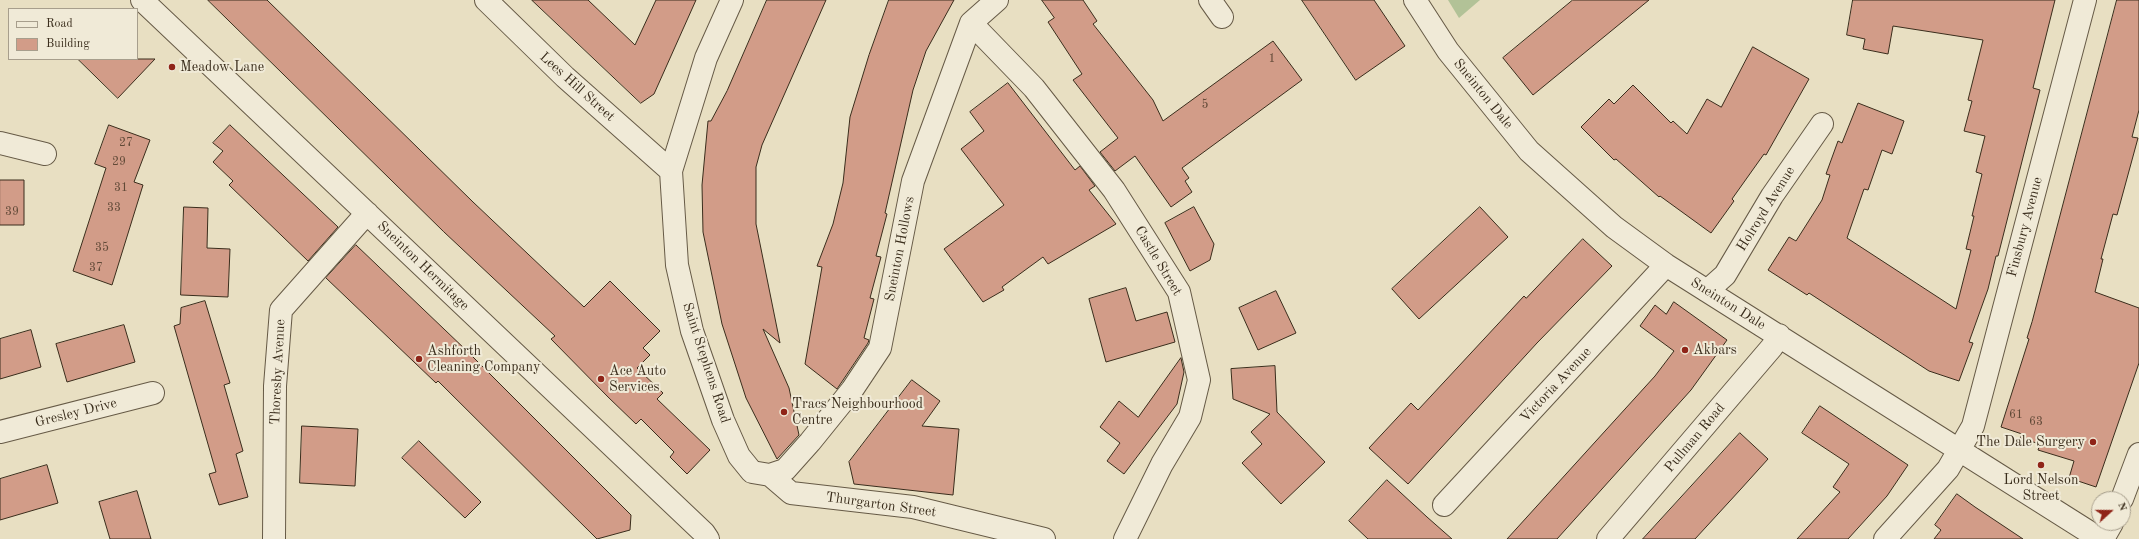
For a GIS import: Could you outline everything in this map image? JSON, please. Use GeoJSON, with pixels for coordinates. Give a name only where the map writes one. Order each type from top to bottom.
{"type":"FeatureCollection","features":[{"type":"Feature","properties":{"kind":"street","name":"Sneinton Hermitage"},"geometry":{"type":"LineString","coordinates":[[142,0],[706,537]]}},
{"type":"Feature","properties":{"kind":"street","name":"Lees Hill Street"},"geometry":{"type":"LineString","coordinates":[[486,0],[565,77],[671,171]]}},
{"type":"Feature","properties":{"kind":"street","name":"Saint Stephens Road"},"geometry":{"type":"LineString","coordinates":[[732,0],[706,58],[671,171],[677,265],[692,331],[723,420],[739,456],[752,472],[770,475]]}},
{"type":"Feature","properties":{"kind":"street","name":"Sneinton Hollows"},"geometry":{"type":"LineString","coordinates":[[770,475],[785,470],[810,442],[852,390],[880,348],[913,181],[971,23],[997,0]]}},
{"type":"Feature","properties":{"kind":"street","name":"Sneinton Dale"},"geometry":{"type":"LineString","coordinates":[[1415,0],[1448,51],[1529,151],[1614,227],[1666,265],[1779,335],[1958,451],[2102,539]]}},
{"type":"Feature","properties":{"kind":"street","name":"Finsbury Avenue"},"geometry":{"type":"LineString","coordinates":[[1958,451],[1973,426],[2085,0]]}},
{"type":"Feature","properties":{"kind":"street","name":"Castle Street"},"geometry":{"type":"LineString","coordinates":[[971,23],[1034,88],[1114,190],[1179,292],[1199,380],[1190,417],[1162,464],[1125,539]]}},
{"type":"Feature","properties":{"kind":"street","name":"Holroyd Avenue"},"geometry":{"type":"LineString","coordinates":[[1707,291],[1725,275],[1772,196],[1822,124]]}},
{"type":"Feature","properties":{"kind":"street"},"geometry":{"type":"LineString","coordinates":[[0,143],[45,154]]}},
{"type":"Feature","properties":{"kind":"street","name":"Thoresby Avenue"},"geometry":{"type":"LineString","coordinates":[[274,539],[275,386],[281,310],[367,213]]}},
{"type":"Feature","properties":{"kind":"street","name":"Victoria Avenue"},"geometry":{"type":"LineString","coordinates":[[1444,505],[1666,265]]}},
{"type":"Feature","properties":{"kind":"street","name":"Pullman Road"},"geometry":{"type":"LineString","coordinates":[[1608,539],[1772,347],[1779,335]]}},
{"type":"Feature","properties":{"kind":"street","name":"Gresley Drive"},"geometry":{"type":"LineString","coordinates":[[0,432],[153,393]]}},
{"type":"Feature","properties":{"kind":"street"},"geometry":{"type":"LineString","coordinates":[[1885,539],[1948,469],[1958,451]]}},
{"type":"Feature","properties":{"kind":"street"},"geometry":{"type":"LineString","coordinates":[[2125,491],[2139,454]]}},
{"type":"Feature","properties":{"kind":"street","name":"Thurgarton Street"},"geometry":{"type":"LineString","coordinates":[[770,475],[791,493],[912,507],[1044,539]]}},
{"type":"Feature","properties":{"kind":"green space"},"geometry":{"type":"Polygon","coordinates":[[[1448,0],[1480,0],[1459,18],[1448,0]]]}},
{"type":"Feature","properties":{"kind":"building"},"geometry":{"type":"Polygon","coordinates":[[[208,0],[267,0],[473,202],[584,307],[610,281],[660,331],[643,348],[650,355],[637,368],[663,393],[657,399],[710,450],[687,474],[670,457],[674,452],[641,419],[636,424],[608,397],[551,339],[555,336],[444,232],[208,0]]]}},
{"type":"Feature","properties":{"kind":"building"},"geometry":{"type":"Polygon","coordinates":[[[532,0],[588,0],[635,45],[656,0],[696,0],[654,94],[641,103],[532,0]]]}},
{"type":"Feature","properties":{"kind":"building"},"geometry":{"type":"Polygon","coordinates":[[[767,0],[826,0],[762,145],[756,167],[756,224],[780,343],[763,329],[789,388],[799,435],[777,459],[746,398],[722,324],[703,232],[702,185],[708,121],[711,121],[727,91],[767,0]]]}},
{"type":"Feature","properties":{"kind":"building"},"geometry":{"type":"Polygon","coordinates":[[[889,0],[954,0],[926,51],[913,90],[885,213],[887,214],[876,256],[881,257],[870,298],[874,299],[864,338],[869,340],[837,389],[805,364],[822,267],[817,266],[833,224],[843,183],[850,117],[869,55],[889,0]]]}},
{"type":"Feature","properties":{"kind":"building"},"geometry":{"type":"Polygon","coordinates":[[[1042,0],[1083,0],[1097,21],[1093,24],[1153,100],[1163,121],[1273,41],[1302,80],[1182,168],[1189,178],[1185,181],[1192,192],[1171,207],[1135,156],[1115,171],[1100,152],[1118,138],[1073,80],[1082,74],[1048,22],[1054,18],[1042,0]]]}},
{"type":"Feature","properties":{"kind":"building"},"geometry":{"type":"Polygon","coordinates":[[[1302,0],[1374,0],[1405,46],[1356,80],[1302,0]]]}},
{"type":"Feature","properties":{"kind":"building"},"geometry":{"type":"Polygon","coordinates":[[[1573,0],[1649,0],[1533,95],[1503,58],[1573,0]]]}},
{"type":"Feature","properties":{"kind":"building"},"geometry":{"type":"Polygon","coordinates":[[[1853,0],[2055,0],[2033,88],[2040,90],[2036,106],[1998,256],[1996,256],[1988,289],[1969,342],[1973,343],[1959,381],[1929,371],[1809,293],[1807,295],[1768,270],[1789,237],[1796,241],[1822,200],[1830,175],[1826,174],[1838,141],[1842,143],[1858,103],[1904,121],[1892,154],[1882,150],[1868,190],[1864,189],[1847,238],[1956,309],[1971,250],[1966,249],[1982,174],[1976,172],[1985,136],[1964,131],[1972,101],[1968,100],[1983,40],[1893,26],[1888,54],[1863,49],[1865,39],[1847,35],[1853,0]]]}},
{"type":"Feature","properties":{"kind":"building"},"geometry":{"type":"Polygon","coordinates":[[[2117,0],[2139,0],[2139,110],[2132,137],[2138,138],[2117,215],[2113,214],[2101,259],[2103,259],[2095,292],[2139,308],[2139,363],[2096,487],[2069,478],[2074,461],[2038,450],[2040,444],[2020,438],[2022,434],[2001,427],[2029,339],[2027,338],[2117,0]]]}},
{"type":"Feature","properties":{"kind":"building"},"geometry":{"type":"Polygon","coordinates":[[[1753,47],[1809,79],[1766,155],[1764,154],[1732,199],[1734,201],[1711,233],[1660,196],[1659,197],[1616,159],[1614,160],[1581,127],[1609,99],[1614,104],[1633,85],[1671,123],[1673,121],[1687,134],[1707,99],[1721,107],[1753,47]]]}},
{"type":"Feature","properties":{"kind":"building"},"geometry":{"type":"Polygon","coordinates":[[[155,59],[118,98],[79,60],[155,59]]]}},
{"type":"Feature","properties":{"kind":"building"},"geometry":{"type":"Polygon","coordinates":[[[1008,83],[1075,170],[1080,166],[1095,186],[1089,190],[1116,224],[1048,264],[1043,257],[1002,287],[1004,290],[983,302],[944,249],[1004,205],[961,149],[984,131],[970,112],[1008,83]]]}},
{"type":"Feature","properties":{"kind":"building"},"geometry":{"type":"Polygon","coordinates":[[[109,125],[150,140],[134,182],[143,185],[112,285],[73,271],[106,168],[95,164],[109,125]]]}},
{"type":"Feature","properties":{"kind":"building"},"geometry":{"type":"Polygon","coordinates":[[[230,125],[338,227],[308,261],[229,185],[233,181],[213,162],[223,151],[213,143],[230,125]]]}},
{"type":"Feature","properties":{"kind":"building"},"geometry":{"type":"Polygon","coordinates":[[[0,180],[24,180],[24,225],[0,225],[0,180]]]}},
{"type":"Feature","properties":{"kind":"building"},"geometry":{"type":"Polygon","coordinates":[[[184,207],[208,208],[207,248],[230,249],[228,297],[181,295],[184,207]]]}},
{"type":"Feature","properties":{"kind":"building"},"geometry":{"type":"Polygon","coordinates":[[[1194,207],[1214,244],[1210,260],[1190,271],[1165,223],[1194,207]]]}},
{"type":"Feature","properties":{"kind":"building"},"geometry":{"type":"Polygon","coordinates":[[[1480,207],[1508,237],[1419,319],[1392,289],[1480,207]]]}},
{"type":"Feature","properties":{"kind":"building"},"geometry":{"type":"Polygon","coordinates":[[[1583,239],[1612,266],[1537,343],[1408,484],[1369,448],[1411,403],[1418,410],[1524,296],[1526,298],[1583,239]]]}},
{"type":"Feature","properties":{"kind":"building"},"geometry":{"type":"Polygon","coordinates":[[[356,245],[467,351],[631,515],[630,530],[597,539],[438,381],[436,383],[326,278],[356,245]]]}},
{"type":"Feature","properties":{"kind":"building"},"geometry":{"type":"Polygon","coordinates":[[[1126,288],[1136,321],[1167,312],[1175,342],[1106,362],[1089,299],[1126,288]]]}},
{"type":"Feature","properties":{"kind":"building"},"geometry":{"type":"Polygon","coordinates":[[[1276,291],[1296,333],[1258,350],[1239,308],[1276,291]]]}},
{"type":"Feature","properties":{"kind":"building"},"geometry":{"type":"Polygon","coordinates":[[[205,301],[230,383],[224,385],[243,451],[236,454],[248,497],[219,505],[209,474],[216,472],[174,326],[180,324],[181,308],[205,301]]]}},
{"type":"Feature","properties":{"kind":"building"},"geometry":{"type":"Polygon","coordinates":[[[1674,302],[1727,340],[1691,390],[1557,539],[1507,539],[1655,376],[1674,351],[1640,326],[1655,305],[1666,314],[1674,302]]]}},
{"type":"Feature","properties":{"kind":"building"},"geometry":{"type":"Polygon","coordinates":[[[124,325],[135,362],[67,382],[56,344],[124,325]]]}},
{"type":"Feature","properties":{"kind":"building"},"geometry":{"type":"Polygon","coordinates":[[[31,330],[41,367],[0,379],[0,339],[31,330]]]}},
{"type":"Feature","properties":{"kind":"building"},"geometry":{"type":"Polygon","coordinates":[[[1181,358],[1184,372],[1177,404],[1124,474],[1107,461],[1120,443],[1100,427],[1119,401],[1138,417],[1181,358]]]}},
{"type":"Feature","properties":{"kind":"building"},"geometry":{"type":"Polygon","coordinates":[[[1275,366],[1277,412],[1325,462],[1281,504],[1242,463],[1262,444],[1251,432],[1270,414],[1233,399],[1231,369],[1275,366]]]}},
{"type":"Feature","properties":{"kind":"building"},"geometry":{"type":"Polygon","coordinates":[[[912,380],[940,401],[922,426],[959,429],[953,495],[854,484],[849,462],[912,380]]]}},
{"type":"Feature","properties":{"kind":"building"},"geometry":{"type":"Polygon","coordinates":[[[1820,406],[1908,465],[1887,496],[1848,539],[1797,539],[1840,492],[1833,487],[1849,464],[1802,433],[1820,406]]]}},
{"type":"Feature","properties":{"kind":"building"},"geometry":{"type":"Polygon","coordinates":[[[302,426],[358,429],[355,486],[300,483],[302,426]]]}},
{"type":"Feature","properties":{"kind":"building"},"geometry":{"type":"Polygon","coordinates":[[[1740,433],[1768,459],[1740,490],[1695,539],[1643,539],[1740,433]]]}},
{"type":"Feature","properties":{"kind":"building"},"geometry":{"type":"Polygon","coordinates":[[[419,441],[481,502],[465,518],[402,458],[419,441]]]}},
{"type":"Feature","properties":{"kind":"building"},"geometry":{"type":"Polygon","coordinates":[[[47,465],[58,503],[0,520],[0,479],[47,465]]]}},
{"type":"Feature","properties":{"kind":"building"},"geometry":{"type":"Polygon","coordinates":[[[1387,480],[1452,539],[1368,539],[1349,521],[1387,480]]]}},
{"type":"Feature","properties":{"kind":"building"},"geometry":{"type":"Polygon","coordinates":[[[137,491],[151,539],[110,539],[99,502],[137,491]]]}},
{"type":"Feature","properties":{"kind":"building"},"geometry":{"type":"Polygon","coordinates":[[[1957,494],[2023,539],[1934,539],[1941,530],[1935,525],[1957,494]]]}},
{"type":"Feature","properties":{"kind":"place","name":"Meadow Lane"},"geometry":{"type":"Point","coordinates":[172,67]}},
{"type":"Feature","properties":{"kind":"place","name":"Akbars"},"geometry":{"type":"Point","coordinates":[1685,350]}},
{"type":"Feature","properties":{"kind":"place","name":"Ashforth Cleaning Company"},"geometry":{"type":"Point","coordinates":[419,359]}},
{"type":"Feature","properties":{"kind":"place","name":"Ace Auto Services"},"geometry":{"type":"Point","coordinates":[601,379]}},
{"type":"Feature","properties":{"kind":"place","name":"Tracs Neighbourhood Centre"},"geometry":{"type":"Point","coordinates":[784,412]}},
{"type":"Feature","properties":{"kind":"place","name":"The Dale Surgery"},"geometry":{"type":"Point","coordinates":[2093,442]}},
{"type":"Feature","properties":{"kind":"place","name":"Lord Nelson Street"},"geometry":{"type":"Point","coordinates":[2041,465]}}]}
